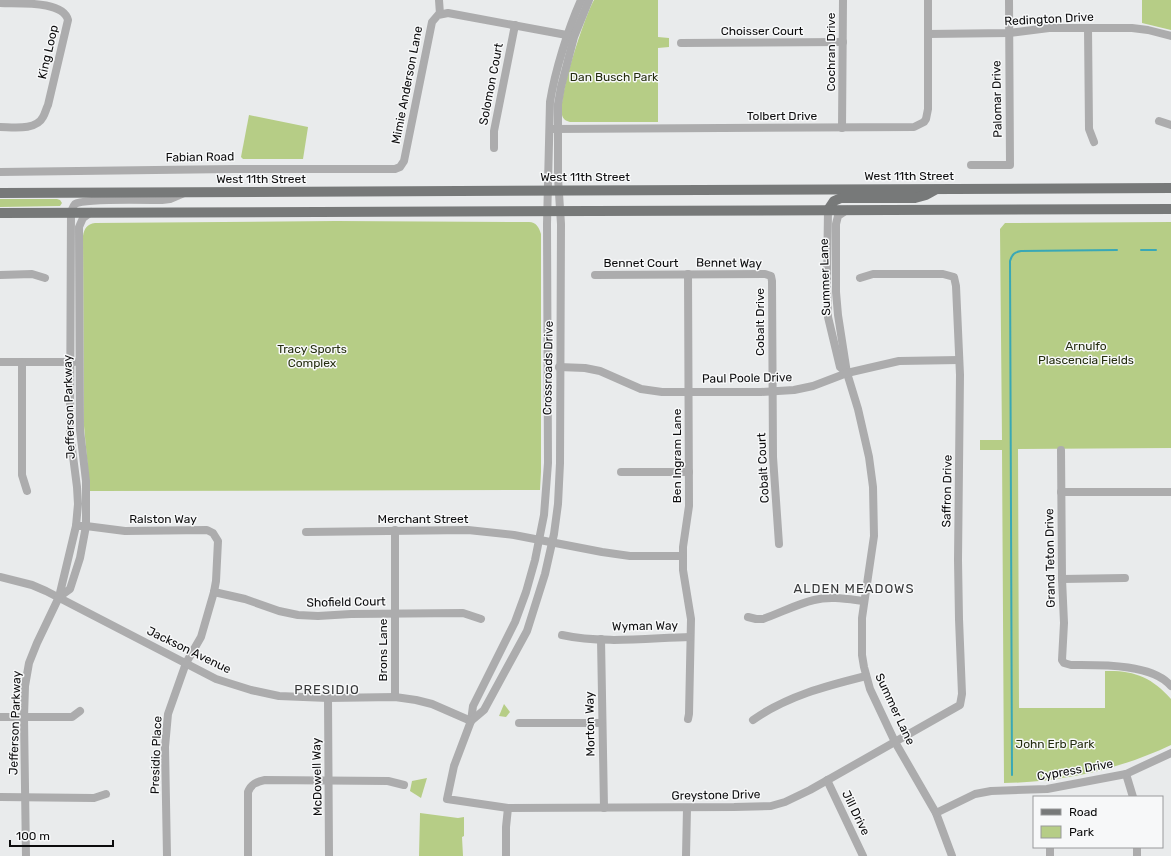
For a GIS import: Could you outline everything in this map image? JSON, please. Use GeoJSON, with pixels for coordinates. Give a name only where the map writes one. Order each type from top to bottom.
{"type":"FeatureCollection","features":[{"type":"Feature","properties":{"kind":"main road","name":"West 11th Street"},"geometry":{"type":"LineString","coordinates":[[0,193],[1171,188]]}},
{"type":"Feature","properties":{"kind":"main road"},"geometry":{"type":"LineString","coordinates":[[828,210],[831,203],[841,198],[915,198],[926,195],[937,189]]}},
{"type":"Feature","properties":{"kind":"main road"},"geometry":{"type":"LineString","coordinates":[[1153,209],[1171,202]]}},
{"type":"Feature","properties":{"kind":"main road"},"geometry":{"type":"LineString","coordinates":[[0,213],[1171,209]]}},
{"type":"Feature","properties":{"kind":"street"},"geometry":{"type":"LineString","coordinates":[[439,0],[440,14],[448,12],[571,36]]}},
{"type":"Feature","properties":{"kind":"street","name":"Crossroads Drive"},"geometry":{"type":"LineString","coordinates":[[447,799],[454,766],[472,721],[473,706],[515,622],[526,592],[540,540],[546,502],[548,473],[548,211],[553,191],[554,129],[575,13],[581,0]]}},
{"type":"Feature","properties":{"kind":"street","name":"Crossroads Drive"},"geometry":{"type":"LineString","coordinates":[[571,36],[589,0]]}},
{"type":"Feature","properties":{"kind":"street","name":"Cochran Drive"},"geometry":{"type":"LineString","coordinates":[[842,128],[843,0]]}},
{"type":"Feature","properties":{"kind":"street","name":"Tolbert Drive"},"geometry":{"type":"LineString","coordinates":[[554,129],[914,127],[924,122],[928,109],[928,0]]}},
{"type":"Feature","properties":{"kind":"street","name":"Palomar Drive"},"geometry":{"type":"LineString","coordinates":[[971,165],[1010,165],[1009,0]]}},
{"type":"Feature","properties":{"kind":"street","name":"King Loop"},"geometry":{"type":"LineString","coordinates":[[0,4],[36,4],[54,6],[64,11],[68,20],[48,105],[43,118],[40,122],[33,126],[0,127]]}},
{"type":"Feature","properties":{"kind":"street","name":"Mimie Anderson Lane"},"geometry":{"type":"LineString","coordinates":[[400,167],[406,154],[432,22],[435,17],[440,14]]}},
{"type":"Feature","properties":{"kind":"street","name":"Solomon Court"},"geometry":{"type":"LineString","coordinates":[[494,148],[494,131],[515,25]]}},
{"type":"Feature","properties":{"kind":"street","name":"Redington Drive"},"geometry":{"type":"LineString","coordinates":[[928,34],[1009,33],[1049,28],[1132,28],[1148,30],[1171,36]]}},
{"type":"Feature","properties":{"kind":"street"},"geometry":{"type":"LineString","coordinates":[[1088,28],[1089,129],[1094,142]]}},
{"type":"Feature","properties":{"kind":"street","name":"Choisser Court"},"geometry":{"type":"LineString","coordinates":[[682,43],[843,42]]}},
{"type":"Feature","properties":{"kind":"street"},"geometry":{"type":"LineString","coordinates":[[1159,121],[1171,125]]}},
{"type":"Feature","properties":{"kind":"street","name":"Fabian Road"},"geometry":{"type":"LineString","coordinates":[[0,172],[245,168],[388,170],[400,167]]}},
{"type":"Feature","properties":{"kind":"street","name":"Crossroads Drive"},"geometry":{"type":"LineString","coordinates":[[472,721],[484,710],[527,631],[545,574],[552,543],[559,489],[559,332],[561,312],[560,211],[553,191]]}},
{"type":"Feature","properties":{"kind":"street"},"geometry":{"type":"LineString","coordinates":[[71,212],[74,205],[77,203],[93,200],[162,200],[170,199],[187,192]]}},
{"type":"Feature","properties":{"kind":"street","name":"Summer Lane"},"geometry":{"type":"LineString","coordinates":[[828,210],[828,317],[840,367],[847,373]]}},
{"type":"Feature","properties":{"kind":"street","name":"Summer Lane"},"geometry":{"type":"LineString","coordinates":[[848,210],[838,216],[836,224],[836,292],[847,373],[858,409],[869,457],[873,487],[874,536],[862,618],[862,655],[870,690],[896,742],[936,813],[952,856]]}},
{"type":"Feature","properties":{"kind":"street","name":"Jefferson Parkway"},"geometry":{"type":"LineString","coordinates":[[26,856],[25,686],[29,663],[37,642],[59,598],[76,526],[77,487],[70,433],[71,212]]}},
{"type":"Feature","properties":{"kind":"street","name":"Jefferson Parkway"},"geometry":{"type":"LineString","coordinates":[[59,598],[70,589],[80,558],[86,526],[86,481],[80,430],[79,227],[83,218],[91,212]]}},
{"type":"Feature","properties":{"kind":"street"},"geometry":{"type":"LineString","coordinates":[[0,275],[32,274],[45,278]]}},
{"type":"Feature","properties":{"kind":"street","name":"Bennet Court"},"geometry":{"type":"LineString","coordinates":[[595,275],[688,274]]}},
{"type":"Feature","properties":{"kind":"street","name":"Bennet Way"},"geometry":{"type":"LineString","coordinates":[[688,274],[765,274],[771,276]]}},
{"type":"Feature","properties":{"kind":"street","name":"Ben Ingram Lane"},"geometry":{"type":"LineString","coordinates":[[688,274],[689,506],[683,547],[683,570],[690,619],[688,719]]}},
{"type":"Feature","properties":{"kind":"street","name":"Saffron Drive"},"geometry":{"type":"LineString","coordinates":[[860,278],[873,274],[943,274],[954,277],[956,286],[959,360],[958,567],[962,694],[960,705]]}},
{"type":"Feature","properties":{"kind":"street","name":"Cobalt Drive"},"geometry":{"type":"LineString","coordinates":[[771,276],[772,391]]}},
{"type":"Feature","properties":{"kind":"street","name":"Paul Poole Drive"},"geometry":{"type":"LineString","coordinates":[[559,367],[585,368],[600,371],[641,389],[662,392],[772,391],[794,390],[812,386],[847,373],[899,361],[959,360]]}},
{"type":"Feature","properties":{"kind":"street"},"geometry":{"type":"LineString","coordinates":[[0,362],[79,361]]}},
{"type":"Feature","properties":{"kind":"street"},"geometry":{"type":"LineString","coordinates":[[22,362],[22,475],[27,491]]}},
{"type":"Feature","properties":{"kind":"street","name":"Cobalt Court"},"geometry":{"type":"LineString","coordinates":[[772,391],[773,457],[779,544]]}},
{"type":"Feature","properties":{"kind":"street","name":"Grand Teton Drive"},"geometry":{"type":"LineString","coordinates":[[1061,450],[1062,579],[1064,623],[1062,660],[1067,664],[1138,668],[1156,675],[1168,682],[1171,686]]}},
{"type":"Feature","properties":{"kind":"street"},"geometry":{"type":"LineString","coordinates":[[621,472],[689,472]]}},
{"type":"Feature","properties":{"kind":"street"},"geometry":{"type":"LineString","coordinates":[[1061,492],[1171,492]]}},
{"type":"Feature","properties":{"kind":"street","name":"Ralston Way"},"geometry":{"type":"LineString","coordinates":[[76,526],[125,531],[207,530],[213,533],[218,541],[214,592]]}},
{"type":"Feature","properties":{"kind":"street","name":"Brons Lane"},"geometry":{"type":"LineString","coordinates":[[395,530],[395,697]]}},
{"type":"Feature","properties":{"kind":"street","name":"Merchant Street"},"geometry":{"type":"LineString","coordinates":[[306,532],[468,530],[540,540],[630,556],[683,556]]}},
{"type":"Feature","properties":{"kind":"street","name":"Jackson Avenue"},"geometry":{"type":"LineString","coordinates":[[0,577],[32,585],[216,679],[251,690],[279,696],[328,698],[395,697],[432,704],[472,721]]}},
{"type":"Feature","properties":{"kind":"street"},"geometry":{"type":"LineString","coordinates":[[1062,579],[1125,578]]}},
{"type":"Feature","properties":{"kind":"street","name":"Shofield Court"},"geometry":{"type":"LineString","coordinates":[[214,592],[245,599],[279,611],[298,615],[318,616],[395,613],[463,613],[481,619]]}},
{"type":"Feature","properties":{"kind":"street","name":"Presidio Place"},"geometry":{"type":"LineString","coordinates":[[167,856],[166,747],[168,714],[186,663],[201,637],[214,592]]}},
{"type":"Feature","properties":{"kind":"street"},"geometry":{"type":"LineString","coordinates":[[748,617],[764,619],[813,600],[825,598],[864,601]]}},
{"type":"Feature","properties":{"kind":"street","name":"Wyman Way"},"geometry":{"type":"LineString","coordinates":[[562,635],[574,638],[601,639],[690,637]]}},
{"type":"Feature","properties":{"kind":"street","name":"Morton Way"},"geometry":{"type":"LineString","coordinates":[[601,639],[604,808]]}},
{"type":"Feature","properties":{"kind":"street"},"geometry":{"type":"LineString","coordinates":[[753,720],[767,710],[823,686],[866,676]]}},
{"type":"Feature","properties":{"kind":"street","name":"McDowell Way"},"geometry":{"type":"LineString","coordinates":[[328,698],[329,856]]}},
{"type":"Feature","properties":{"kind":"street","name":"Greystone Drive"},"geometry":{"type":"LineString","coordinates":[[447,799],[508,808],[686,808],[771,806],[785,802],[827,780],[960,705]]}},
{"type":"Feature","properties":{"kind":"street"},"geometry":{"type":"LineString","coordinates":[[0,717],[72,717],[80,711]]}},
{"type":"Feature","properties":{"kind":"street"},"geometry":{"type":"LineString","coordinates":[[519,723],[602,724]]}},
{"type":"Feature","properties":{"kind":"street","name":"Cypress Drive"},"geometry":{"type":"LineString","coordinates":[[936,813],[975,794],[991,791],[1048,793],[1126,774],[1171,753]]}},
{"type":"Feature","properties":{"kind":"street"},"geometry":{"type":"LineString","coordinates":[[1126,774],[1133,796]]}},
{"type":"Feature","properties":{"kind":"street"},"geometry":{"type":"LineString","coordinates":[[248,856],[248,792],[251,786],[258,782],[265,780],[388,781],[404,785]]}},
{"type":"Feature","properties":{"kind":"street","name":"Jill Drive"},"geometry":{"type":"LineString","coordinates":[[827,780],[863,856]]}},
{"type":"Feature","properties":{"kind":"street"},"geometry":{"type":"LineString","coordinates":[[0,798],[94,798],[106,794]]}},
{"type":"Feature","properties":{"kind":"street"},"geometry":{"type":"LineString","coordinates":[[506,856],[508,808]]}},
{"type":"Feature","properties":{"kind":"street"},"geometry":{"type":"LineString","coordinates":[[686,808],[686,856]]}},
{"type":"Feature","properties":{"kind":"green space","name":"Dan Busch Park"},"geometry":{"type":"Polygon","coordinates":[[[594,0],[658,0],[658,37],[669,38],[669,47],[658,48],[658,122],[570,122],[563,118],[562,106],[568,75],[578,40],[594,0]]]}},
{"type":"Feature","properties":{"kind":"green space"},"geometry":{"type":"Polygon","coordinates":[[[1142,0],[1171,0],[1171,30],[1142,23],[1142,0]]]}},
{"type":"Feature","properties":{"kind":"green space"},"geometry":{"type":"Polygon","coordinates":[[[249,115],[308,127],[303,159],[243,159],[241,157],[249,115]]]}},
{"type":"Feature","properties":{"kind":"green space"},"geometry":{"type":"Polygon","coordinates":[[[0,199],[57,199],[62,203],[60,206],[0,207],[0,199]]]}},
{"type":"Feature","properties":{"kind":"green space","name":"Tracy Sports Complex"},"geometry":{"type":"Polygon","coordinates":[[[336,221],[529,222],[537,225],[541,234],[540,490],[90,491],[84,426],[83,236],[86,227],[95,223],[336,221]]]}},
{"type":"Feature","properties":{"kind":"green space","name":"Arnulfo Plascencia Fields"},"geometry":{"type":"Polygon","coordinates":[[[1171,222],[1171,448],[1018,449],[1019,708],[1105,708],[1105,671],[1133,674],[1141,676],[1157,685],[1171,699],[1171,745],[1131,761],[1089,773],[1047,780],[1004,783],[1002,450],[980,450],[980,440],[1002,440],[1000,229],[1005,223],[1171,222]]]}},
{"type":"Feature","properties":{"kind":"green space"},"geometry":{"type":"Polygon","coordinates":[[[504,704],[510,712],[506,717],[499,716],[504,704]]]}},
{"type":"Feature","properties":{"kind":"green space"},"geometry":{"type":"Polygon","coordinates":[[[427,778],[421,798],[410,791],[412,781],[427,778]]]}},
{"type":"Feature","properties":{"kind":"green space"},"geometry":{"type":"Polygon","coordinates":[[[420,813],[458,818],[464,817],[464,836],[462,837],[463,856],[419,856],[420,813]]]}},
{"type":"Feature","properties":{"kind":"waterway"},"geometry":{"type":"LineString","coordinates":[[1012,775],[1010,261],[1014,254],[1021,251],[1117,250]]}},
{"type":"Feature","properties":{"kind":"waterway"},"geometry":{"type":"LineString","coordinates":[[1141,250],[1156,250]]}},
{"type":"Feature","properties":{"kind":"district","name":"ALDEN MEADOWS"},"geometry":{"type":"Point","coordinates":[854,588]}},
{"type":"Feature","properties":{"kind":"district","name":"PRESIDIO"},"geometry":{"type":"Point","coordinates":[327,689]}},
{"type":"Feature","properties":{"kind":"park label","name":"John Erb Park"},"geometry":{"type":"Point","coordinates":[1055,744]}}]}
